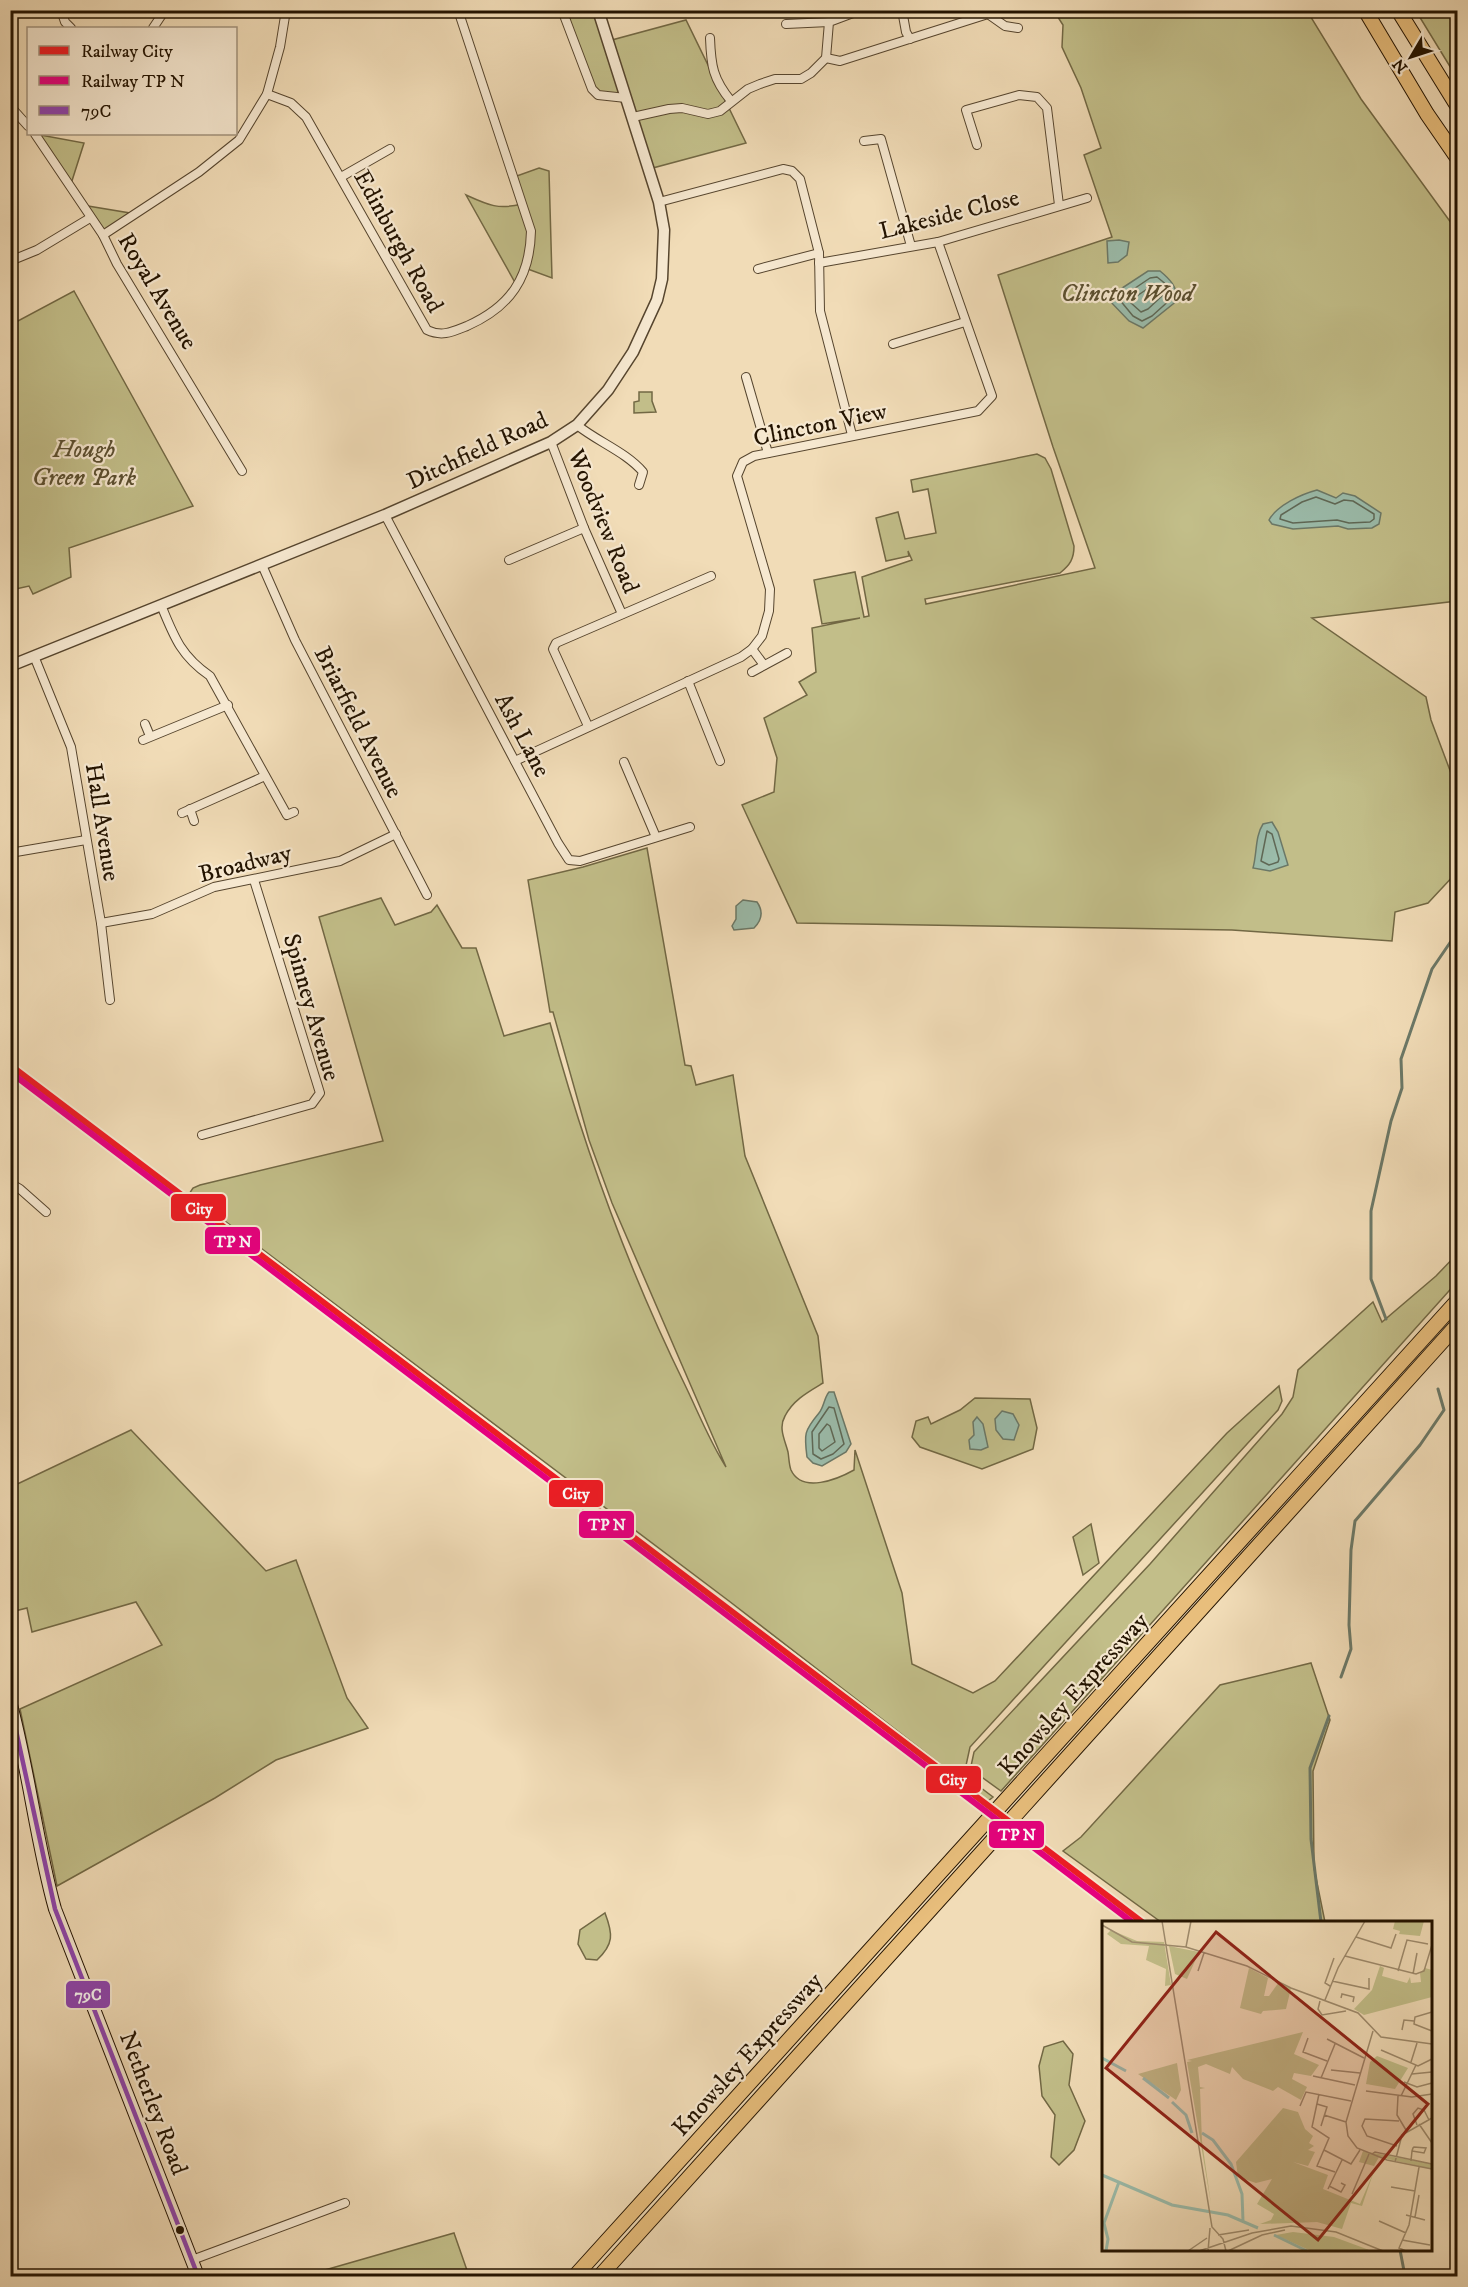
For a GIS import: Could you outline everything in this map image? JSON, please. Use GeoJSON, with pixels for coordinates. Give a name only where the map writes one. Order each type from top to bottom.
{"type":"FeatureCollection","features":[{"type":"Feature","properties":{"kind":"highway"},"geometry":{"type":"LineString","coordinates":[[1365,10],[1427,114],[1458,159]]}},
{"type":"Feature","properties":{"kind":"highway"},"geometry":{"type":"LineString","coordinates":[[1398,10],[1458,107]]}},
{"type":"Feature","properties":{"kind":"highway","name":"Knowsley Expressway"},"geometry":{"type":"LineString","coordinates":[[575,2277],[1458,1300]]}},
{"type":"Feature","properties":{"kind":"highway","name":"Knowsley Expressway"},"geometry":{"type":"LineString","coordinates":[[600,2277],[1458,1324]]}},
{"type":"Feature","properties":{"kind":"main road","name":"Netherley Road"},"geometry":{"type":"LineString","coordinates":[[10,1701],[55,1909],[198,2277]]}},
{"type":"Feature","properties":{"kind":"street"},"geometry":{"type":"LineString","coordinates":[[61,10],[70,27]]}},
{"type":"Feature","properties":{"kind":"street"},"geometry":{"type":"LineString","coordinates":[[154,27],[165,10]]}},
{"type":"Feature","properties":{"kind":"street"},"geometry":{"type":"LineString","coordinates":[[103,235],[199,172],[239,140],[267,94],[280,47],[286,10]]}},
{"type":"Feature","properties":{"kind":"street","name":"Edinburgh Road"},"geometry":{"type":"LineString","coordinates":[[267,94],[298,107],[341,177],[427,330],[436,334],[446,334],[482,318],[510,297],[528,258],[531,231],[458,10]]}},
{"type":"Feature","properties":{"kind":"street"},"geometry":{"type":"LineString","coordinates":[[562,10],[592,89],[598,95],[626,98]]}},
{"type":"Feature","properties":{"kind":"street","name":"Ditchfield Road"},"geometry":{"type":"LineString","coordinates":[[10,666],[386,514],[551,442],[577,425],[608,390],[633,352],[657,300],[662,279],[664,230],[659,202],[598,10]]}},
{"type":"Feature","properties":{"kind":"street"},"geometry":{"type":"LineString","coordinates":[[786,24],[828,22],[861,10]]}},
{"type":"Feature","properties":{"kind":"street"},"geometry":{"type":"LineString","coordinates":[[902,10],[906,32],[910,39]]}},
{"type":"Feature","properties":{"kind":"street"},"geometry":{"type":"LineString","coordinates":[[826,58],[840,61],[989,12],[1005,26],[1018,28]]}},
{"type":"Feature","properties":{"kind":"street"},"geometry":{"type":"LineString","coordinates":[[633,117],[669,108],[682,108],[708,114],[720,111],[731,101],[759,84],[801,78],[811,74],[826,58],[828,22]]}},
{"type":"Feature","properties":{"kind":"street"},"geometry":{"type":"LineString","coordinates":[[710,38],[711,65],[719,86],[731,101]]}},
{"type":"Feature","properties":{"kind":"street"},"geometry":{"type":"LineString","coordinates":[[977,145],[966,110],[1019,95],[1037,97],[1047,108],[1059,205]]}},
{"type":"Feature","properties":{"kind":"street"},"geometry":{"type":"LineString","coordinates":[[10,106],[27,125]]}},
{"type":"Feature","properties":{"kind":"street","name":"Royal Avenue"},"geometry":{"type":"LineString","coordinates":[[36,135],[103,235],[117,264],[242,471]]}},
{"type":"Feature","properties":{"kind":"street"},"geometry":{"type":"LineString","coordinates":[[864,141],[881,138],[911,246]]}},
{"type":"Feature","properties":{"kind":"street"},"geometry":{"type":"LineString","coordinates":[[341,177],[390,149]]}},
{"type":"Feature","properties":{"kind":"street"},"geometry":{"type":"LineString","coordinates":[[659,202],[783,169],[792,171],[800,179],[819,253],[820,311],[852,435]]}},
{"type":"Feature","properties":{"kind":"street","name":"Lakeside Close"},"geometry":{"type":"LineString","coordinates":[[819,263],[938,242],[1087,198]]}},
{"type":"Feature","properties":{"kind":"street"},"geometry":{"type":"LineString","coordinates":[[10,261],[37,250],[90,218]]}},
{"type":"Feature","properties":{"kind":"street","name":"Clincton View"},"geometry":{"type":"LineString","coordinates":[[752,649],[762,636],[769,611],[770,589],[737,476],[743,462],[754,456],[978,411],[992,396],[938,242]]}},
{"type":"Feature","properties":{"kind":"street"},"geometry":{"type":"LineString","coordinates":[[758,269],[819,253]]}},
{"type":"Feature","properties":{"kind":"street"},"geometry":{"type":"LineString","coordinates":[[893,344],[965,322]]}},
{"type":"Feature","properties":{"kind":"street"},"geometry":{"type":"LineString","coordinates":[[746,377],[768,453]]}},
{"type":"Feature","properties":{"kind":"street"},"geometry":{"type":"LineString","coordinates":[[577,425],[592,437],[634,462],[644,472],[639,485]]}},
{"type":"Feature","properties":{"kind":"street","name":"Woodview Road"},"geometry":{"type":"LineString","coordinates":[[551,442],[584,528],[622,614]]}},
{"type":"Feature","properties":{"kind":"street","name":"Ash Lane"},"geometry":{"type":"LineString","coordinates":[[386,514],[569,860],[580,861],[690,827]]}},
{"type":"Feature","properties":{"kind":"street"},"geometry":{"type":"LineString","coordinates":[[509,560],[584,528]]}},
{"type":"Feature","properties":{"kind":"street","name":"Briarfield Avenue"},"geometry":{"type":"LineString","coordinates":[[262,565],[295,640],[427,895]]}},
{"type":"Feature","properties":{"kind":"street"},"geometry":{"type":"LineString","coordinates":[[588,726],[553,649],[556,643],[711,576]]}},
{"type":"Feature","properties":{"kind":"street"},"geometry":{"type":"LineString","coordinates":[[161,605],[174,639],[194,665],[210,676],[287,815],[294,812]]}},
{"type":"Feature","properties":{"kind":"street"},"geometry":{"type":"LineString","coordinates":[[515,761],[741,657],[752,649],[764,665]]}},
{"type":"Feature","properties":{"kind":"street"},"geometry":{"type":"LineString","coordinates":[[752,672],[787,653]]}},
{"type":"Feature","properties":{"kind":"street","name":"Hall Avenue"},"geometry":{"type":"LineString","coordinates":[[34,656],[71,747],[101,923],[110,1000]]}},
{"type":"Feature","properties":{"kind":"street"},"geometry":{"type":"LineString","coordinates":[[688,681],[720,761]]}},
{"type":"Feature","properties":{"kind":"street"},"geometry":{"type":"LineString","coordinates":[[145,724],[146,738],[228,705]]}},
{"type":"Feature","properties":{"kind":"street"},"geometry":{"type":"LineString","coordinates":[[624,762],[656,837]]}},
{"type":"Feature","properties":{"kind":"street"},"geometry":{"type":"LineString","coordinates":[[194,821],[186,811],[266,776]]}},
{"type":"Feature","properties":{"kind":"street","name":"Broadway"},"geometry":{"type":"LineString","coordinates":[[101,923],[152,914],[214,886],[254,880],[340,861],[396,834]]}},
{"type":"Feature","properties":{"kind":"street"},"geometry":{"type":"LineString","coordinates":[[10,853],[86,840]]}},
{"type":"Feature","properties":{"kind":"street","name":"Spinney Avenue"},"geometry":{"type":"LineString","coordinates":[[202,1135],[312,1104],[320,1093],[254,880]]}},
{"type":"Feature","properties":{"kind":"street"},"geometry":{"type":"LineString","coordinates":[[10,1183],[46,1212]]}},
{"type":"Feature","properties":{"kind":"street"},"geometry":{"type":"LineString","coordinates":[[192,2260],[345,2203]]}},
{"type":"Feature","properties":{"kind":"green space"},"geometry":{"type":"Polygon","coordinates":[[[562,11],[598,11],[608,41],[686,20],[746,143],[649,169],[626,98],[598,95],[562,11]]]}},
{"type":"Feature","properties":{"kind":"green space","name":"Clincton Wood"},"geometry":{"type":"Polygon","coordinates":[[[1054,11],[1309,11],[1361,99],[1457,231],[1457,601],[1312,618],[1426,697],[1431,720],[1457,789],[1457,872],[1428,903],[1395,912],[1392,941],[1232,930],[797,923],[742,805],[774,792],[777,758],[764,718],[807,695],[799,682],[816,672],[812,628],[860,618],[822,624],[814,580],[855,572],[864,617],[869,616],[862,577],[912,560],[908,551],[909,556],[886,561],[876,518],[898,512],[905,539],[936,533],[928,489],[913,492],[911,480],[1037,454],[1045,458],[1051,469],[1074,546],[1071,561],[1060,573],[925,599],[926,604],[1095,568],[1053,447],[998,275],[1112,237],[1084,155],[1101,148],[1081,88],[1062,47],[1063,25],[1054,11]]]}},
{"type":"Feature","properties":{"kind":"green space"},"geometry":{"type":"Polygon","coordinates":[[[1416,11],[1457,11],[1457,78],[1416,11]]]}},
{"type":"Feature","properties":{"kind":"green space"},"geometry":{"type":"Polygon","coordinates":[[[36,135],[84,143],[70,187],[36,135]]]}},
{"type":"Feature","properties":{"kind":"green space"},"geometry":{"type":"Polygon","coordinates":[[[539,168],[549,171],[552,278],[525,268],[517,286],[466,195],[493,206],[506,207],[522,204],[514,177],[539,168]]]}},
{"type":"Feature","properties":{"kind":"green space"},"geometry":{"type":"Polygon","coordinates":[[[82,205],[136,214],[103,235],[82,205]]]}},
{"type":"Feature","properties":{"kind":"green space","name":"Hough Green Park"},"geometry":{"type":"Polygon","coordinates":[[[74,291],[193,506],[69,548],[71,577],[33,594],[29,586],[11,590],[11,320],[18,321],[74,291]]]}},
{"type":"Feature","properties":{"kind":"green space"},"geometry":{"type":"Polygon","coordinates":[[[639,392],[652,392],[656,412],[634,413],[634,402],[639,401],[639,392]]]}},
{"type":"Feature","properties":{"kind":"green space"},"geometry":{"type":"Polygon","coordinates":[[[647,848],[685,1065],[691,1066],[696,1085],[733,1075],[745,1156],[818,1336],[823,1383],[797,1401],[788,1410],[783,1420],[783,1434],[790,1468],[796,1477],[803,1481],[812,1483],[830,1480],[854,1470],[855,1450],[902,1593],[912,1664],[973,1693],[995,1681],[1227,1433],[1279,1386],[1282,1401],[1278,1410],[970,1747],[965,1770],[972,1781],[993,1797],[988,1801],[729,1601],[189,1194],[193,1188],[200,1185],[383,1141],[319,917],[381,898],[395,925],[431,912],[437,905],[462,948],[476,948],[504,1036],[550,1023],[577,1116],[626,1252],[664,1341],[709,1437],[726,1467],[612,1203],[589,1140],[553,1012],[550,1012],[528,880],[647,848]]]}},
{"type":"Feature","properties":{"kind":"green space"},"geometry":{"type":"Polygon","coordinates":[[[1457,1254],[1457,1282],[1001,1791],[976,1773],[971,1766],[974,1752],[1150,1564],[1282,1414],[1293,1397],[1298,1370],[1373,1302],[1382,1322],[1436,1276],[1457,1254]]]}},
{"type":"Feature","properties":{"kind":"green space"},"geometry":{"type":"Polygon","coordinates":[[[975,1398],[1030,1399],[1037,1428],[1033,1449],[982,1469],[920,1447],[912,1437],[916,1421],[928,1417],[931,1424],[960,1410],[975,1398]]]}},
{"type":"Feature","properties":{"kind":"green space"},"geometry":{"type":"Polygon","coordinates":[[[131,1430],[266,1571],[296,1560],[347,1698],[368,1728],[276,1760],[215,1798],[57,1886],[20,1709],[162,1645],[136,1602],[32,1632],[27,1608],[11,1612],[11,1487],[131,1430]]]}},
{"type":"Feature","properties":{"kind":"green space"},"geometry":{"type":"Polygon","coordinates":[[[1091,1524],[1099,1563],[1083,1575],[1073,1537],[1091,1524]]]}},
{"type":"Feature","properties":{"kind":"green space"},"geometry":{"type":"Polygon","coordinates":[[[1311,1663],[1330,1720],[1313,1771],[1314,1868],[1325,1921],[1160,1921],[1063,1851],[1081,1837],[1220,1685],[1311,1663]]]}},
{"type":"Feature","properties":{"kind":"green space"},"geometry":{"type":"Polygon","coordinates":[[[605,1913],[610,1927],[607,1949],[597,1960],[586,1959],[578,1944],[580,1930],[605,1913]]]}},
{"type":"Feature","properties":{"kind":"green space"},"geometry":{"type":"Polygon","coordinates":[[[1063,2041],[1073,2054],[1069,2085],[1085,2121],[1074,2150],[1059,2165],[1051,2157],[1055,2115],[1042,2096],[1039,2066],[1044,2047],[1063,2041]]]}},
{"type":"Feature","properties":{"kind":"green space"},"geometry":{"type":"Polygon","coordinates":[[[454,2233],[469,2276],[304,2276],[454,2233]]]}},
{"type":"Feature","properties":{"kind":"water"},"geometry":{"type":"Polygon","coordinates":[[[1107,241],[1129,242],[1127,255],[1118,262],[1108,263],[1107,241]]]}},
{"type":"Feature","properties":{"kind":"water"},"geometry":{"type":"Polygon","coordinates":[[[1148,271],[1160,271],[1167,277],[1174,287],[1178,300],[1143,328],[1129,321],[1107,298],[1148,271]]]}},
{"type":"Feature","properties":{"kind":"water"},"geometry":{"type":"Polygon","coordinates":[[[1317,490],[1336,498],[1343,493],[1355,496],[1381,513],[1379,524],[1372,528],[1348,529],[1338,526],[1293,529],[1272,524],[1269,520],[1284,505],[1297,497],[1317,490]]]}},
{"type":"Feature","properties":{"kind":"water"},"geometry":{"type":"Polygon","coordinates":[[[1272,822],[1278,832],[1288,865],[1270,871],[1253,868],[1260,829],[1263,824],[1272,822]]]}},
{"type":"Feature","properties":{"kind":"water"},"geometry":{"type":"Polygon","coordinates":[[[743,900],[757,902],[761,909],[760,919],[754,928],[734,930],[732,926],[736,919],[736,906],[743,900]]]}},
{"type":"Feature","properties":{"kind":"water"},"geometry":{"type":"Polygon","coordinates":[[[829,1392],[834,1392],[851,1444],[846,1452],[822,1466],[813,1463],[807,1457],[806,1438],[810,1424],[821,1411],[829,1392]]]}},
{"type":"Feature","properties":{"kind":"water"},"geometry":{"type":"Polygon","coordinates":[[[1002,1411],[1013,1414],[1019,1425],[1014,1440],[1003,1439],[996,1430],[995,1419],[1002,1411]]]}},
{"type":"Feature","properties":{"kind":"water"},"geometry":{"type":"Polygon","coordinates":[[[977,1417],[983,1424],[988,1447],[981,1450],[970,1449],[969,1440],[974,1435],[973,1422],[977,1417]]]}},
{"type":"Feature","properties":{"kind":"waterway"},"geometry":{"type":"LineString","coordinates":[[1386,1319],[1371,1279],[1371,1211],[1391,1121],[1402,1088],[1401,1059],[1432,969],[1458,931]]}},
{"type":"Feature","properties":{"kind":"waterway"},"geometry":{"type":"LineString","coordinates":[[1341,1677],[1351,1649],[1349,1625],[1351,1550],[1355,1521],[1420,1445],[1444,1410],[1438,1389]]}},
{"type":"Feature","properties":{"kind":"waterway"},"geometry":{"type":"LineString","coordinates":[[1321,1921],[1311,1839],[1310,1768],[1329,1716]]}},
{"type":"Feature","properties":{"kind":"waterway"},"geometry":{"type":"LineString","coordinates":[[1400,2251],[1405,2276]]}},
{"type":"Feature","properties":{"kind":"rail line","name":"City"},"geometry":{"type":"LineString","coordinates":[[10,1065],[1141,1921]]}},
{"type":"Feature","properties":{"kind":"transit line"},"geometry":{"type":"LineString","coordinates":[[10,1072],[1131,1921]]}},
{"type":"Feature","properties":{"kind":"transit line","name":"79C"},"geometry":{"type":"LineString","coordinates":[[10,1703],[55,1909],[198,2276]]}}]}
